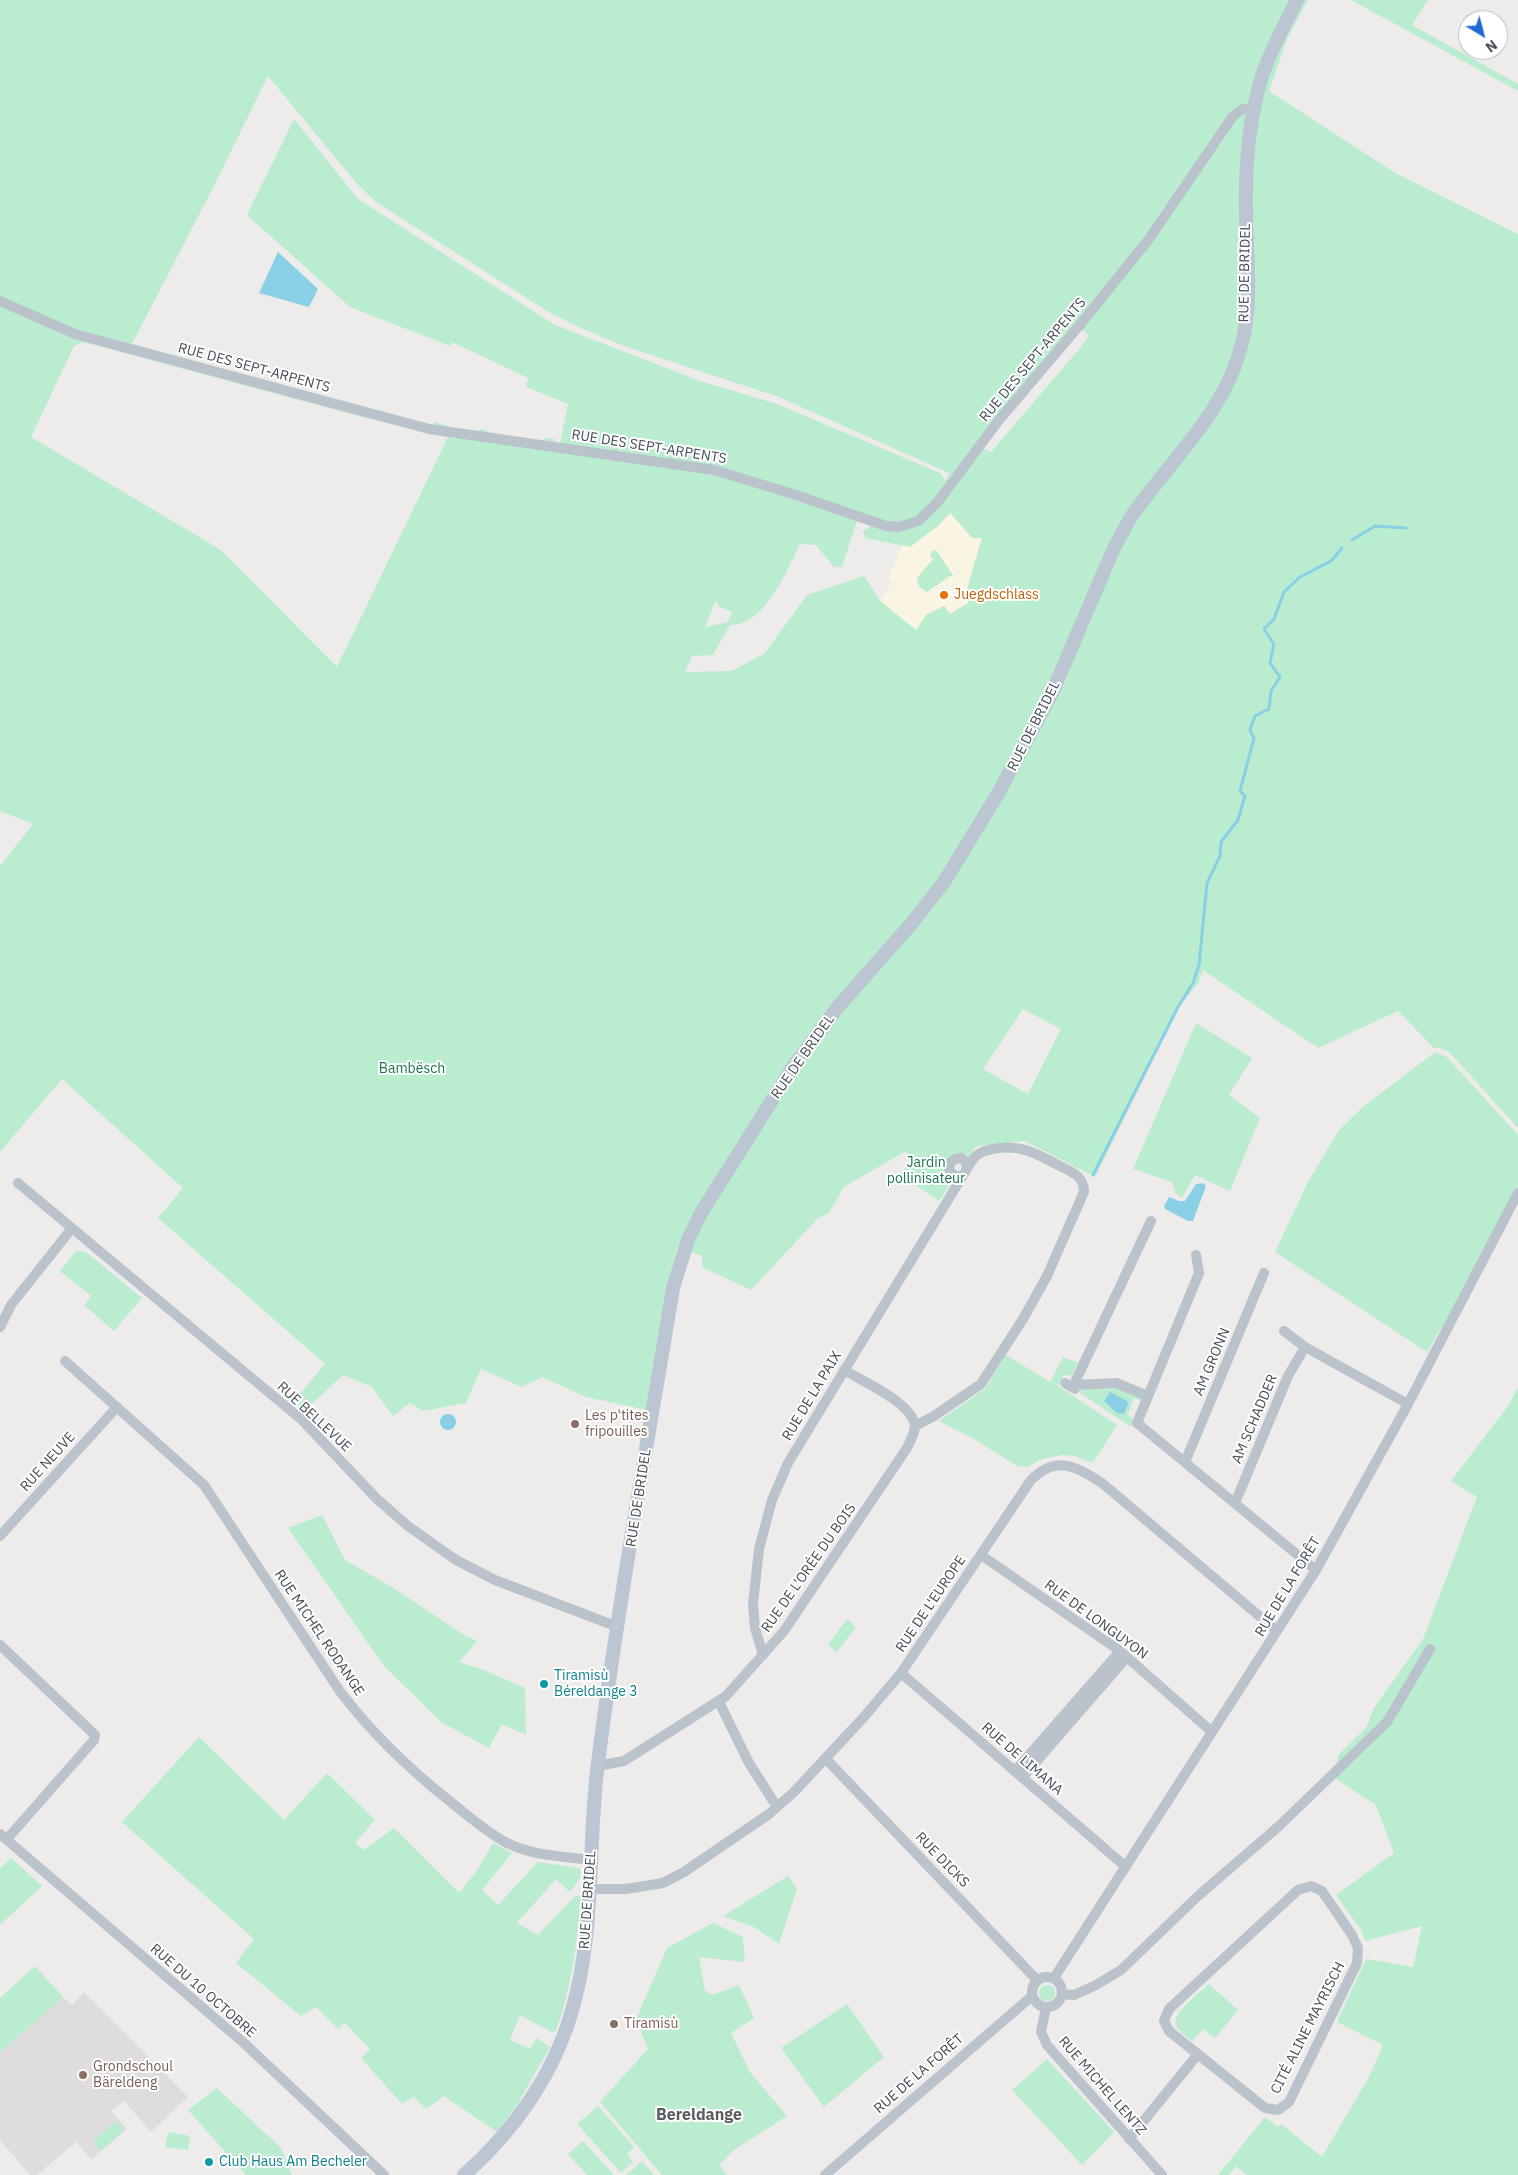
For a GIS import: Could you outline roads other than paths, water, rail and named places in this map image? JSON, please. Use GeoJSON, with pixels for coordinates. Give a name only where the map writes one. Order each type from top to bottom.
{"type":"FeatureCollection","features":[{"type":"Feature","properties":{"kind":"main road","name":"RUE DE BRIDEL"},"geometry":{"type":"LineString","coordinates":[[464,2175],[486,2155],[520,2114],[546,2071],[560,2043],[579,1982],[587,1936],[597,1766],[673,1288],[688,1240],[701,1213],[792,1067],[837,1008],[912,923],[944,882],[1031,736],[1129,520],[1150,488],[1200,428],[1220,398],[1233,372],[1242,342],[1247,312],[1247,154],[1254,109],[1263,74],[1297,0]]}},
{"type":"Feature","properties":{"kind":"street","name":"RUE DES SEPT-ARPENTS"},"geometry":{"type":"LineString","coordinates":[[0,302],[75,334],[429,429],[714,470],[793,494],[886,526],[899,527],[918,521],[937,503],[999,420],[1079,326],[1149,239],[1233,116],[1244,109],[1254,109]]}},
{"type":"Feature","properties":{"kind":"street","name":"RUE DE LA PAIX"},"geometry":{"type":"LineString","coordinates":[[763,1655],[755,1628],[753,1604],[764,1526],[788,1463],[966,1171],[980,1152],[1008,1146],[1023,1148],[1078,1176],[1084,1183],[1084,1192],[1037,1294],[981,1384],[934,1416],[915,1426]]}},
{"type":"Feature","properties":{"kind":"street","name":"RUE BELLEVUE"},"geometry":{"type":"LineString","coordinates":[[18,1183],[302,1420],[377,1499],[408,1526],[456,1560],[495,1580],[618,1627]]}},
{"type":"Feature","properties":{"kind":"street","name":"RUE DE LA FORÊT"},"geometry":{"type":"LineString","coordinates":[[1054,1978],[1316,1570],[1408,1404],[1518,1193]]}},
{"type":"Feature","properties":{"kind":"street"},"geometry":{"type":"LineString","coordinates":[[1148,1396],[1116,1383],[1070,1384],[1151,1221]]}},
{"type":"Feature","properties":{"kind":"street"},"geometry":{"type":"LineString","coordinates":[[0,1327],[12,1305],[72,1228]]}},
{"type":"Feature","properties":{"kind":"street"},"geometry":{"type":"LineString","coordinates":[[1196,1255],[1199,1273],[1137,1423],[1316,1570]]}},
{"type":"Feature","properties":{"kind":"street","name":"AM GRONN"},"geometry":{"type":"LineString","coordinates":[[1185,1462],[1264,1273]]}},
{"type":"Feature","properties":{"kind":"street"},"geometry":{"type":"LineString","coordinates":[[1284,1331],[1305,1347],[1408,1404]]}},
{"type":"Feature","properties":{"kind":"street","name":"AM SCHADDER"},"geometry":{"type":"LineString","coordinates":[[1235,1503],[1288,1376],[1305,1347]]}},
{"type":"Feature","properties":{"kind":"street","name":"RUE MICHEL RODANGE"},"geometry":{"type":"LineString","coordinates":[[65,1361],[204,1485],[339,1690],[359,1717],[386,1747],[459,1809],[505,1842],[550,1857],[591,1860]]}},
{"type":"Feature","properties":{"kind":"street"},"geometry":{"type":"LineString","coordinates":[[844,1370],[902,1404],[910,1413],[915,1426]]}},
{"type":"Feature","properties":{"kind":"street","name":"RUE NEUVE"},"geometry":{"type":"LineString","coordinates":[[0,1536],[117,1407]]}},
{"type":"Feature","properties":{"kind":"street","name":"RUE DE L'ORÉE DU BOIS"},"geometry":{"type":"LineString","coordinates":[[597,1766],[624,1761],[719,1702],[763,1655],[784,1631],[907,1448],[915,1426]]}},
{"type":"Feature","properties":{"kind":"street","name":"RUE DE L'EUROPE"},"geometry":{"type":"LineString","coordinates":[[589,1889],[626,1889],[663,1883],[684,1872],[777,1807],[826,1759],[900,1673],[1031,1480],[1041,1470],[1061,1465],[1071,1466],[1102,1483],[1141,1513],[1278,1631]]}},
{"type":"Feature","properties":{"kind":"street","name":"RUE DE LONGUYON"},"geometry":{"type":"LineString","coordinates":[[981,1555],[1124,1654],[1212,1732]]}},
{"type":"Feature","properties":{"kind":"street"},"geometry":{"type":"LineString","coordinates":[[0,1645],[95,1734],[94,1740],[4,1836]]}},
{"type":"Feature","properties":{"kind":"street"},"geometry":{"type":"LineString","coordinates":[[1062,1994],[1074,1995],[1096,1986],[1121,1970],[1198,1896],[1279,1826],[1387,1722],[1430,1649]]}},
{"type":"Feature","properties":{"kind":"street"},"geometry":{"type":"LineString","coordinates":[[1019,1774],[1124,1654]]}},
{"type":"Feature","properties":{"kind":"street","name":"RUE DE LIMANA"},"geometry":{"type":"LineString","coordinates":[[900,1673],[1126,1866]]}},
{"type":"Feature","properties":{"kind":"street"},"geometry":{"type":"LineString","coordinates":[[719,1702],[749,1763],[777,1807]]}},
{"type":"Feature","properties":{"kind":"street","name":"RUE DICKS"},"geometry":{"type":"LineString","coordinates":[[826,1759],[1038,1980]]}},
{"type":"Feature","properties":{"kind":"street","name":"RUE DU 10 OCTOBRE"},"geometry":{"type":"LineString","coordinates":[[4,1836],[244,2044],[384,2175]]}},
{"type":"Feature","properties":{"kind":"street","name":"CITÉ ALINE MAYRISCH"},"geometry":{"type":"LineString","coordinates":[[1311,1886],[1322,1891],[1352,1935],[1358,1948],[1357,1963],[1289,2102],[1278,2110],[1265,2108],[1198,2054],[1169,2031],[1164,2020],[1169,2010],[1298,1890],[1311,1886]]}},
{"type":"Feature","properties":{"kind":"street"},"geometry":{"type":"LineString","coordinates":[[1045,1977],[1054,1978],[1060,1985],[1062,1994],[1059,2001],[1053,2006],[1046,2007],[1037,2004],[1032,1996],[1033,1988],[1038,1980],[1045,1977]]}},
{"type":"Feature","properties":{"kind":"street","name":"RUE DE LA FORÊT"},"geometry":{"type":"LineString","coordinates":[[825,2175],[1032,1996]]}},
{"type":"Feature","properties":{"kind":"street","name":"RUE MICHEL LENTZ"},"geometry":{"type":"LineString","coordinates":[[1046,2007],[1041,2032],[1047,2045],[1162,2175]]}},
{"type":"Feature","properties":{"kind":"street"},"geometry":{"type":"LineString","coordinates":[[1129,2139],[1198,2054]]}},
{"type":"Feature","properties":{"kind":"water"},"geometry":{"type":"Polygon","coordinates":[[[278,252],[318,289],[309,307],[259,293],[278,252]]]}},
{"type":"Feature","properties":{"kind":"water"},"geometry":{"type":"Polygon","coordinates":[[[1203,1183],[1206,1186],[1193,1221],[1188,1221],[1165,1209],[1164,1206],[1169,1197],[1185,1201],[1196,1184],[1203,1183]]]}},
{"type":"Feature","properties":{"kind":"water"},"geometry":{"type":"Polygon","coordinates":[[[1110,1392],[1129,1402],[1124,1414],[1117,1413],[1104,1401],[1110,1392]]]}},
{"type":"Feature","properties":{"kind":"water"},"geometry":{"type":"Polygon","coordinates":[[[448,1414],[454,1416],[456,1422],[454,1428],[448,1430],[442,1428],[440,1422],[442,1416],[448,1414]]]}},
{"type":"Feature","properties":{"kind":"waterway"},"geometry":{"type":"LineString","coordinates":[[1352,540],[1375,526],[1406,528]]}},
{"type":"Feature","properties":{"kind":"waterway"},"geometry":{"type":"LineString","coordinates":[[1093,1175],[1178,1007],[1193,983],[1199,965],[1207,883],[1220,856],[1221,842],[1238,820],[1245,796],[1240,791],[1254,738],[1250,730],[1255,716],[1269,709],[1271,691],[1280,677],[1270,663],[1274,644],[1264,629],[1274,619],[1284,592],[1300,577],[1331,561],[1342,548]]}},
{"type":"Feature","properties":{"kind":"place","name":"Juegdschlass"},"geometry":{"type":"Point","coordinates":[944,595]}},
{"type":"Feature","properties":{"kind":"place","name":"Les p'tites fripouilles"},"geometry":{"type":"Point","coordinates":[575,1424]}},
{"type":"Feature","properties":{"kind":"place","name":"Tiramisù Béreldange 3"},"geometry":{"type":"Point","coordinates":[544,1684]}},
{"type":"Feature","properties":{"kind":"place","name":"Tiramisù"},"geometry":{"type":"Point","coordinates":[614,2024]}},
{"type":"Feature","properties":{"kind":"place","name":"Grondschoul Bäreldeng"},"geometry":{"type":"Point","coordinates":[83,2075]}},
{"type":"Feature","properties":{"kind":"place","name":"Club Haus Am Becheler"},"geometry":{"type":"Point","coordinates":[209,2162]}},
{"type":"Feature","properties":{"kind":"district","name":"Bereldange"},"geometry":{"type":"Point","coordinates":[699,2115]}},
{"type":"Feature","properties":{"kind":"park label","name":"Bambësch"},"geometry":{"type":"Point","coordinates":[412,1069]}},
{"type":"Feature","properties":{"kind":"park label","name":"Jardin pollinisateur"},"geometry":{"type":"Point","coordinates":[926,1172]}}]}
